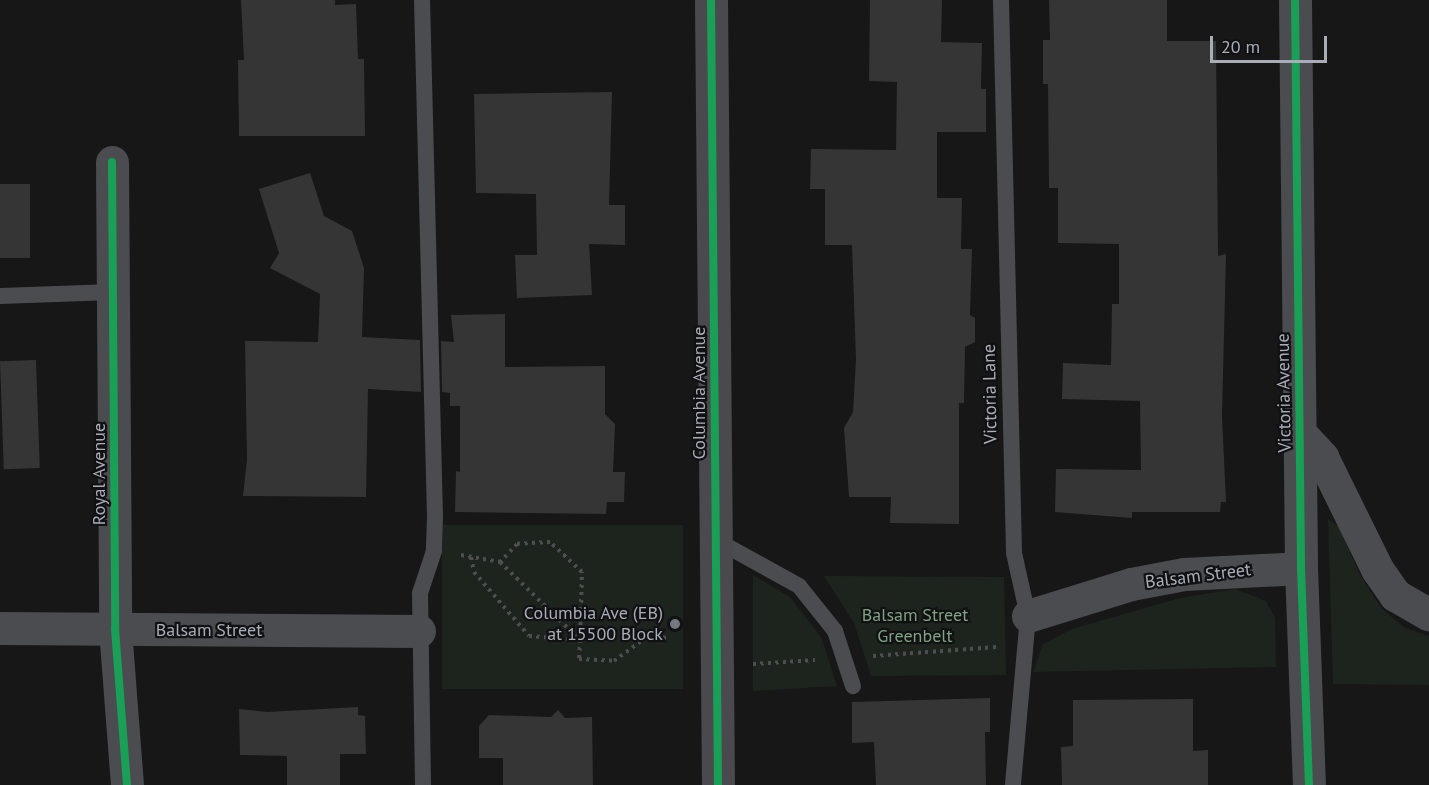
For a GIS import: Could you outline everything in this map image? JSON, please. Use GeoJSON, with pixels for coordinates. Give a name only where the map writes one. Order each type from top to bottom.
{"type":"FeatureCollection","features":[{"type":"Feature","properties":{"kind":"street","name":"Columbia Avenue"},"geometry":{"type":"LineString","coordinates":[[711,0],[718,785]]}},
{"type":"Feature","properties":{"kind":"street","name":"Victoria Avenue"},"geometry":{"type":"LineString","coordinates":[[1295,0],[1301,568],[1309,785]]}},
{"type":"Feature","properties":{"kind":"street","name":"Royal Avenue"},"geometry":{"type":"LineString","coordinates":[[112,162],[115,629],[127,785]]}},
{"type":"Feature","properties":{"kind":"street"},"geometry":{"type":"LineString","coordinates":[[1300,433],[1322,457],[1377,569],[1395,595],[1429,615]]}},
{"type":"Feature","properties":{"kind":"street","name":"Balsam Street"},"geometry":{"type":"LineString","coordinates":[[1028,616],[1131,584],[1184,574],[1301,568]]}},
{"type":"Feature","properties":{"kind":"street","name":"Balsam Street"},"geometry":{"type":"LineString","coordinates":[[0,628],[418,632]]}},
{"type":"Feature","properties":{"kind":"lane"},"geometry":{"type":"LineString","coordinates":[[422,0],[434,551],[420,593],[418,632],[423,785]]}},
{"type":"Feature","properties":{"kind":"lane","name":"Victoria Lane"},"geometry":{"type":"LineString","coordinates":[[1001,0],[1014,553],[1028,616],[1012,754],[1013,785]]}},
{"type":"Feature","properties":{"kind":"lane"},"geometry":{"type":"LineString","coordinates":[[0,296],[113,292]]}},
{"type":"Feature","properties":{"kind":"lane"},"geometry":{"type":"LineString","coordinates":[[716,540],[799,586],[835,631],[853,686]]}},
{"type":"Feature","properties":{"kind":"path"},"geometry":{"type":"LineString","coordinates":[[500,562],[517,544],[550,542],[582,572],[579,659],[614,661],[648,636],[666,638]]}},
{"type":"Feature","properties":{"kind":"path"},"geometry":{"type":"LineString","coordinates":[[434,551],[500,562],[580,640]]}},
{"type":"Feature","properties":{"kind":"path"},"geometry":{"type":"LineString","coordinates":[[471,557],[474,573],[529,636],[580,640]]}},
{"type":"Feature","properties":{"kind":"green space"},"geometry":{"type":"Polygon","coordinates":[[[1328,519],[1339,527],[1359,573],[1381,608],[1405,628],[1429,636],[1429,685],[1333,684],[1328,519]]]}},
{"type":"Feature","properties":{"kind":"green space"},"geometry":{"type":"Polygon","coordinates":[[[442,525],[683,525],[683,689],[442,689],[442,525]]]}},
{"type":"Feature","properties":{"kind":"green space","name":"Balsam Street Greenbelt"},"geometry":{"type":"Polygon","coordinates":[[[753,575],[790,597],[821,637],[837,686],[753,691],[753,575]]]}},
{"type":"Feature","properties":{"kind":"green space","name":"Balsam Street Greenbelt"},"geometry":{"type":"Polygon","coordinates":[[[824,576],[1004,577],[1006,675],[871,676],[854,623],[824,576]]]}},
{"type":"Feature","properties":{"kind":"green space"},"geometry":{"type":"Polygon","coordinates":[[[1235,589],[1266,601],[1275,618],[1276,667],[1033,672],[1043,644],[1072,629],[1180,598],[1235,589]]]}},
{"type":"Feature","properties":{"kind":"building"},"geometry":{"type":"Polygon","coordinates":[[[241,0],[335,0],[335,5],[356,4],[358,59],[364,59],[365,136],[239,136],[238,60],[244,60],[241,0]]]}},
{"type":"Feature","properties":{"kind":"building"},"geometry":{"type":"Polygon","coordinates":[[[870,0],[942,0],[941,42],[982,43],[981,89],[986,89],[986,132],[937,132],[937,198],[962,198],[961,249],[972,249],[970,315],[975,318],[975,342],[965,347],[964,403],[959,403],[959,524],[890,523],[891,497],[849,497],[844,428],[853,412],[856,359],[852,245],[825,245],[825,189],[810,189],[811,149],[896,150],[897,82],[869,81],[870,0]]]}},
{"type":"Feature","properties":{"kind":"building"},"geometry":{"type":"Polygon","coordinates":[[[1049,0],[1167,0],[1167,41],[1216,41],[1218,256],[1226,254],[1222,416],[1226,502],[1221,502],[1220,512],[1132,512],[1132,518],[1055,512],[1056,469],[1141,470],[1140,401],[1062,399],[1063,363],[1111,365],[1112,304],[1119,304],[1119,244],[1058,243],[1058,188],[1049,188],[1048,84],[1043,84],[1043,40],[1050,40],[1049,0]]]}},
{"type":"Feature","properties":{"kind":"building"},"geometry":{"type":"Polygon","coordinates":[[[612,92],[609,205],[625,205],[625,245],[589,244],[592,295],[517,298],[515,255],[537,255],[536,194],[476,193],[474,94],[612,92]]]}},
{"type":"Feature","properties":{"kind":"building"},"geometry":{"type":"Polygon","coordinates":[[[310,173],[324,216],[352,231],[364,268],[362,337],[420,340],[421,392],[368,389],[366,497],[243,496],[247,460],[245,341],[318,342],[320,294],[270,268],[279,253],[259,189],[310,173]]]}},
{"type":"Feature","properties":{"kind":"building"},"geometry":{"type":"Polygon","coordinates":[[[0,184],[30,184],[30,258],[0,258],[0,184]]]}},
{"type":"Feature","properties":{"kind":"building"},"geometry":{"type":"Polygon","coordinates":[[[505,314],[505,367],[605,366],[605,414],[615,424],[613,472],[625,472],[624,502],[607,502],[606,514],[455,512],[456,471],[460,472],[460,406],[450,406],[450,393],[442,392],[441,341],[454,342],[451,315],[505,314]]]}},
{"type":"Feature","properties":{"kind":"building"},"geometry":{"type":"Polygon","coordinates":[[[36,360],[40,468],[4,469],[0,361],[36,360]]]}},
{"type":"Feature","properties":{"kind":"building"},"geometry":{"type":"Polygon","coordinates":[[[990,698],[990,732],[985,732],[986,785],[876,785],[874,742],[852,743],[852,702],[990,698]]]}},
{"type":"Feature","properties":{"kind":"building"},"geometry":{"type":"Polygon","coordinates":[[[1193,699],[1193,751],[1208,750],[1208,785],[1062,785],[1061,747],[1073,746],[1073,700],[1193,699]]]}},
{"type":"Feature","properties":{"kind":"building"},"geometry":{"type":"Polygon","coordinates":[[[358,707],[358,715],[365,716],[366,754],[340,754],[340,785],[287,785],[287,756],[240,755],[239,709],[267,712],[358,707]]]}},
{"type":"Feature","properties":{"kind":"building"},"geometry":{"type":"Polygon","coordinates":[[[558,710],[565,718],[592,717],[593,785],[503,785],[503,758],[479,758],[479,726],[489,715],[551,717],[558,710]]]}},
{"type":"Feature","properties":{"kind":"cycle path"},"geometry":{"type":"LineString","coordinates":[[711,0],[718,785]]}},
{"type":"Feature","properties":{"kind":"cycle path"},"geometry":{"type":"LineString","coordinates":[[1295,0],[1301,568],[1309,785]]}},
{"type":"Feature","properties":{"kind":"cycle path"},"geometry":{"type":"LineString","coordinates":[[112,162],[115,629],[127,785]]}},
{"type":"Feature","properties":{"kind":"place","name":"Columbia Ave (EB) at 15500 Block"},"geometry":{"type":"Point","coordinates":[675,624]}}]}
